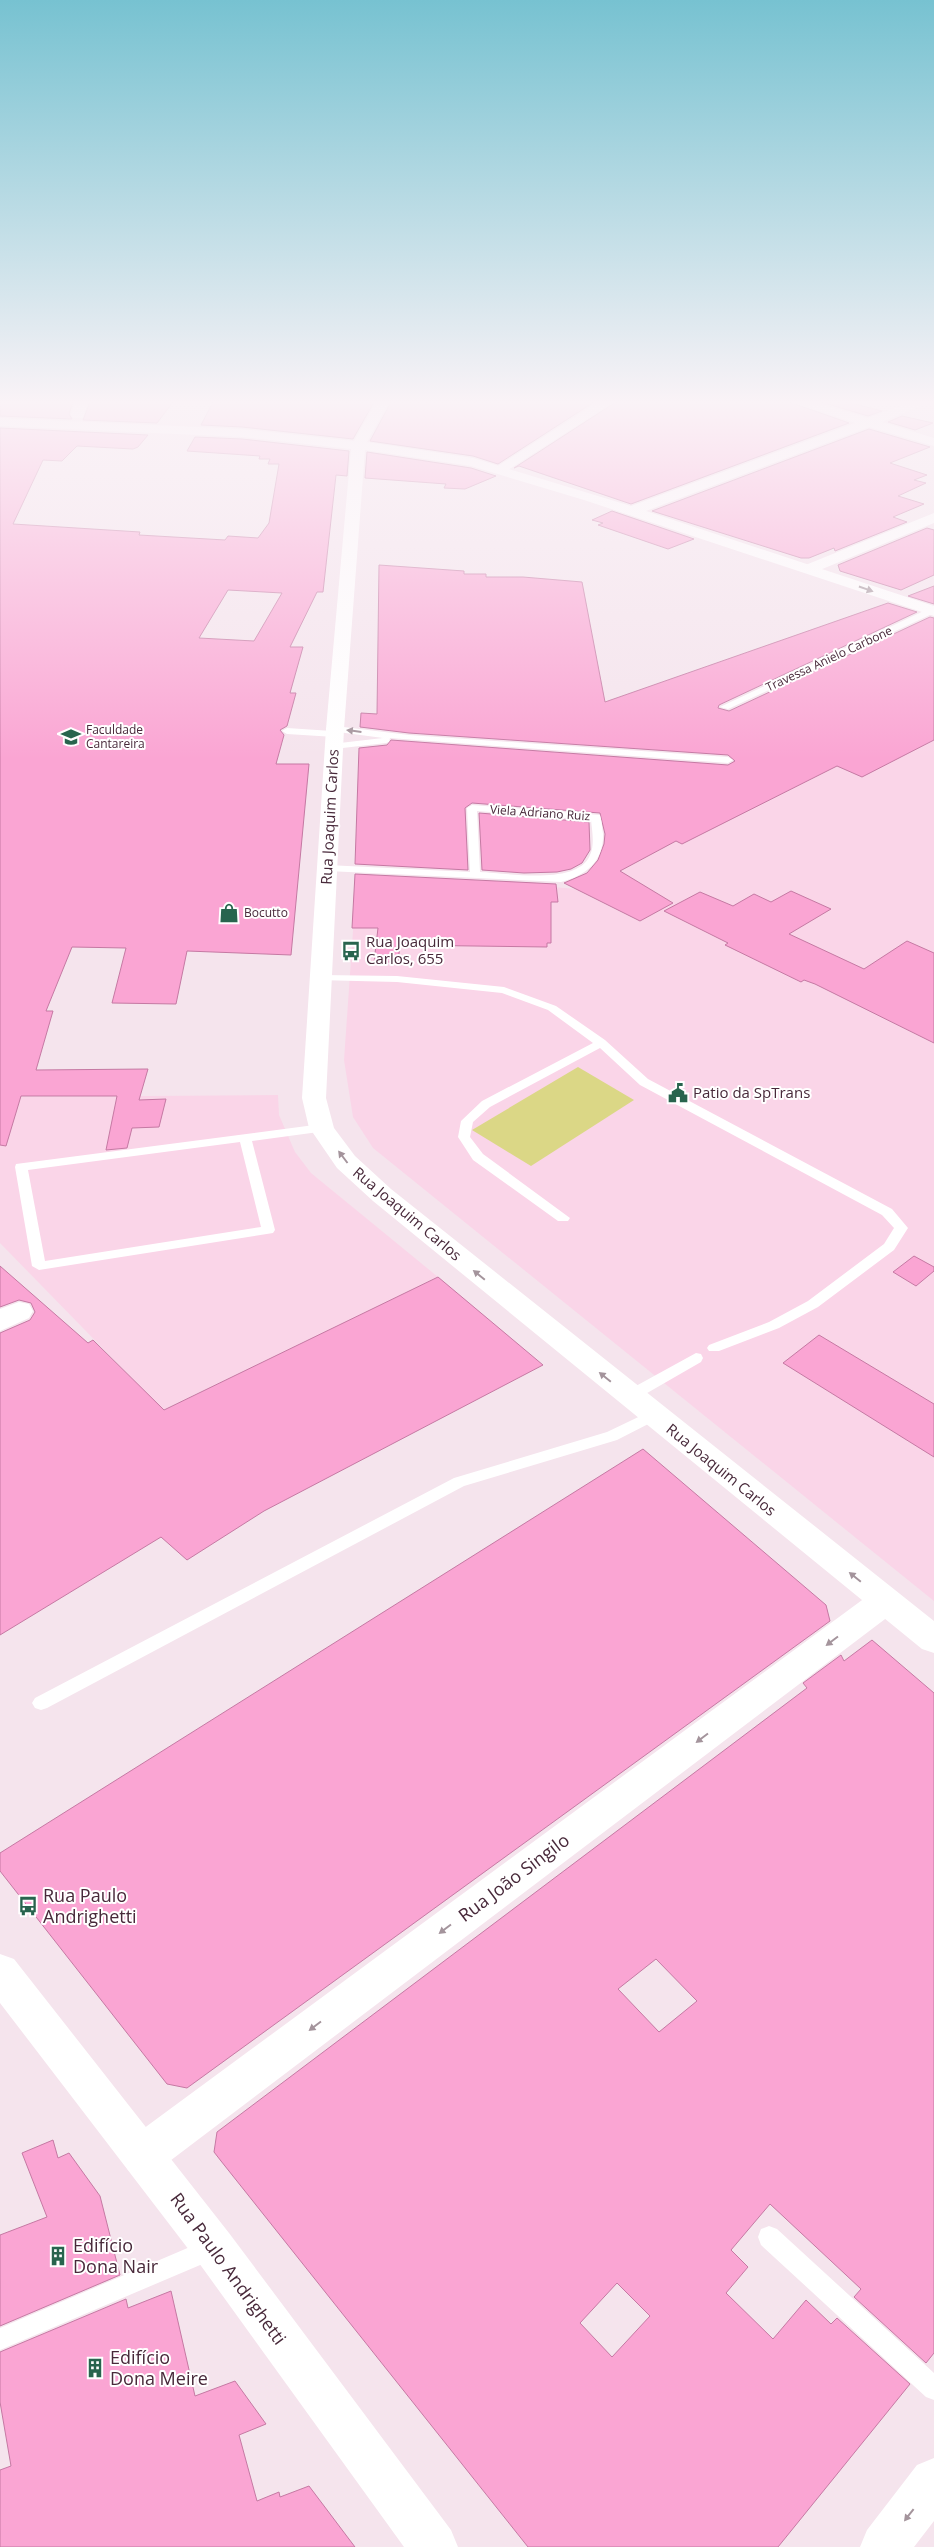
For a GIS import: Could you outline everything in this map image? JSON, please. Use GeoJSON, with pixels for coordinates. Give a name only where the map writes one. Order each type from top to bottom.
{"type":"FeatureCollection","features":[{"type":"Feature","properties":{"kind":"street","name":"Rua Joaquim Carlos"},"geometry":{"type":"LineString","coordinates":[[350,521],[334,736],[314,1098],[322,1128],[346,1162],[382,1195],[934,1640]]}},
{"type":"Feature","properties":{"kind":"street"},"geometry":{"type":"LineString","coordinates":[[662,521],[933,611]]}},
{"type":"Feature","properties":{"kind":"street"},"geometry":{"type":"LineString","coordinates":[[809,569],[927,521]]}},
{"type":"Feature","properties":{"kind":"street","name":"Rua João Singilo"},"geometry":{"type":"LineString","coordinates":[[143,2155],[885,1601]]}},
{"type":"Feature","properties":{"kind":"street","name":"Rua Paulo Andrighetti"},"geometry":{"type":"LineString","coordinates":[[0,1972],[214,2248],[434,2547]]}},
{"type":"Feature","properties":{"kind":"street"},"geometry":{"type":"LineString","coordinates":[[884,2547],[934,2482]]}},
{"type":"Feature","properties":{"kind":"lane","name":"Travessa Anielo Carbone"},"geometry":{"type":"LineString","coordinates":[[725,707],[933,611]]}},
{"type":"Feature","properties":{"kind":"lane"},"geometry":{"type":"LineString","coordinates":[[287,731],[334,736],[409,738],[728,760]]}},
{"type":"Feature","properties":{"kind":"lane"},"geometry":{"type":"LineString","coordinates":[[334,736],[409,738]]}},
{"type":"Feature","properties":{"kind":"lane","name":"Viela Adriano Ruiz"},"geometry":{"type":"LineString","coordinates":[[327,868],[475,875],[564,878],[590,864],[596,857],[599,845],[596,817],[472,808],[475,875]]}},
{"type":"Feature","properties":{"kind":"lane"},"geometry":{"type":"LineString","coordinates":[[321,978],[397,979],[504,990],[552,1008],[601,1043],[644,1082],[687,1103],[887,1212],[901,1228],[889,1247],[813,1304],[774,1325],[714,1348]]}},
{"type":"Feature","properties":{"kind":"lane"},"geometry":{"type":"LineString","coordinates":[[563,1218],[478,1158],[464,1137],[467,1121],[486,1104],[601,1043]]}},
{"type":"Feature","properties":{"kind":"lane"},"geometry":{"type":"LineString","coordinates":[[245,1138],[268,1230],[39,1266],[21,1167],[322,1128]]}},
{"type":"Feature","properties":{"kind":"lane"},"geometry":{"type":"LineString","coordinates":[[630,1396],[696,1358]]}},
{"type":"Feature","properties":{"kind":"lane"},"geometry":{"type":"LineString","coordinates":[[41,1703],[459,1482],[612,1436],[653,1415]]}},
{"type":"Feature","properties":{"kind":"lane"},"geometry":{"type":"LineString","coordinates":[[769,2237],[934,2389]]}},
{"type":"Feature","properties":{"kind":"lane"},"geometry":{"type":"LineString","coordinates":[[0,2339],[214,2248]]}},
{"type":"Feature","properties":{"kind":"shaded area"},"geometry":{"type":"Polygon","coordinates":[[[918,715],[934,722],[934,1601],[373,1148],[353,1117],[344,1060],[357,874],[580,889],[918,715]]]}},
{"type":"Feature","properties":{"kind":"shaded area"},"geometry":{"type":"Polygon","coordinates":[[[578,1067],[634,1100],[531,1166],[472,1130],[578,1067]]]}},
{"type":"Feature","properties":{"kind":"shaded area"},"geometry":{"type":"Polygon","coordinates":[[[278,1095],[279,1115],[295,1152],[311,1173],[438,1277],[163,1410],[0,1243],[0,1097],[278,1095]]]}},
{"type":"Feature","properties":{"kind":"building"},"geometry":{"type":"Polygon","coordinates":[[[0,521],[14,521],[13,524],[140,532],[139,535],[225,540],[228,536],[258,538],[269,521],[331,521],[323,592],[317,592],[290,647],[303,647],[290,693],[296,693],[287,726],[280,730],[284,735],[276,764],[309,764],[291,955],[187,951],[176,1004],[112,1003],[126,948],[72,947],[46,1011],[53,1011],[36,1070],[148,1069],[139,1100],[166,1099],[159,1127],[132,1128],[127,1148],[106,1150],[117,1096],[21,1096],[6,1146],[0,1145],[0,521]],[[228,590],[199,638],[254,641],[282,593],[228,590]]]}},
{"type":"Feature","properties":{"kind":"building"},"geometry":{"type":"Polygon","coordinates":[[[595,521],[641,521],[694,539],[668,549],[598,525],[603,523],[595,521]]]}},
{"type":"Feature","properties":{"kind":"building"},"geometry":{"type":"Polygon","coordinates":[[[683,521],[907,522],[835,551],[834,548],[809,558],[801,558],[683,521]]]}},
{"type":"Feature","properties":{"kind":"building"},"geometry":{"type":"Polygon","coordinates":[[[927,528],[934,530],[934,575],[901,590],[840,571],[838,565],[927,528]]]}},
{"type":"Feature","properties":{"kind":"building"},"geometry":{"type":"Polygon","coordinates":[[[379,565],[464,571],[464,574],[486,574],[486,577],[523,577],[582,582],[605,702],[888,603],[917,612],[719,705],[718,708],[729,711],[930,617],[934,618],[934,740],[862,777],[837,766],[682,844],[676,841],[620,871],[673,903],[640,921],[564,883],[587,873],[598,860],[604,844],[605,834],[600,813],[472,803],[465,808],[468,870],[355,864],[359,748],[387,745],[391,740],[728,765],[735,761],[728,755],[409,733],[360,727],[361,713],[377,714],[379,565]]]}},
{"type":"Feature","properties":{"kind":"building"},"geometry":{"type":"Polygon","coordinates":[[[934,586],[934,604],[908,596],[934,586]]]}},
{"type":"Feature","properties":{"kind":"building"},"geometry":{"type":"Polygon","coordinates":[[[479,813],[589,822],[590,850],[582,863],[571,869],[557,872],[524,873],[482,870],[479,813]]]}},
{"type":"Feature","properties":{"kind":"building"},"geometry":{"type":"Polygon","coordinates":[[[355,874],[556,884],[558,902],[551,902],[551,943],[547,943],[547,947],[400,945],[398,962],[374,962],[378,928],[352,928],[355,874]]]}},
{"type":"Feature","properties":{"kind":"building"},"geometry":{"type":"Polygon","coordinates":[[[791,891],[831,909],[789,934],[864,969],[907,941],[934,953],[934,1043],[815,984],[804,980],[801,982],[725,945],[728,943],[664,911],[700,892],[733,906],[754,894],[771,902],[791,891]]]}},
{"type":"Feature","properties":{"kind":"building"},"geometry":{"type":"Polygon","coordinates":[[[914,1256],[934,1267],[934,1271],[916,1286],[893,1272],[914,1256]]]}},
{"type":"Feature","properties":{"kind":"building"},"geometry":{"type":"Polygon","coordinates":[[[0,1266],[88,1343],[93,1340],[164,1410],[438,1277],[543,1365],[264,1511],[187,1560],[161,1537],[0,1635],[0,1333],[30,1320],[35,1312],[31,1303],[19,1300],[0,1307],[0,1266]]]}},
{"type":"Feature","properties":{"kind":"building"},"geometry":{"type":"Polygon","coordinates":[[[819,1335],[934,1404],[934,1457],[783,1363],[819,1335]]]}},
{"type":"Feature","properties":{"kind":"building"},"geometry":{"type":"Polygon","coordinates":[[[643,1449],[826,1605],[830,1621],[187,2088],[167,2084],[0,1871],[0,1853],[643,1449]]]}},
{"type":"Feature","properties":{"kind":"building"},"geometry":{"type":"Polygon","coordinates":[[[872,1640],[934,1693],[934,2353],[926,2363],[854,2297],[861,2289],[770,2204],[731,2250],[748,2267],[726,2293],[773,2339],[806,2300],[831,2324],[837,2318],[910,2384],[778,2547],[528,2547],[214,2152],[217,2132],[807,1688],[803,1683],[841,1655],[844,1661],[872,1640]],[[656,1959],[618,1989],[659,2032],[697,2001],[656,1959]],[[617,2283],[580,2323],[612,2357],[650,2316],[617,2283]]]}},
{"type":"Feature","properties":{"kind":"building","name":"Edifício Dona Nair"},"geometry":{"type":"Polygon","coordinates":[[[53,2140],[58,2158],[69,2153],[100,2196],[120,2275],[0,2326],[0,2235],[47,2217],[22,2153],[53,2140]]]}},
{"type":"Feature","properties":{"kind":"building"},"geometry":{"type":"Polygon","coordinates":[[[171,2291],[195,2396],[235,2381],[266,2424],[239,2435],[257,2501],[279,2492],[280,2497],[309,2486],[355,2547],[0,2547],[0,2470],[11,2466],[0,2402],[0,2352],[126,2299],[128,2308],[171,2291]]]}},
{"type":"Feature","properties":{"kind":"place","name":"Faculdade Cantareira"},"geometry":{"type":"Point","coordinates":[71,737]}},
{"type":"Feature","properties":{"kind":"place","name":"Bocutto"},"geometry":{"type":"Point","coordinates":[229,913]}},
{"type":"Feature","properties":{"kind":"place","name":"Rua Joaquim Carlos, 655"},"geometry":{"type":"Point","coordinates":[351,951]}},
{"type":"Feature","properties":{"kind":"place","name":"Patio da SpTrans"},"geometry":{"type":"Point","coordinates":[678,1093]}},
{"type":"Feature","properties":{"kind":"place","name":"Rua Paulo Andrighetti"},"geometry":{"type":"Point","coordinates":[28,1906]}},
{"type":"Feature","properties":{"kind":"place","name":"Edifício Dona Nair"},"geometry":{"type":"Point","coordinates":[58,2256]}},
{"type":"Feature","properties":{"kind":"place","name":"Edifício Dona Meire"},"geometry":{"type":"Point","coordinates":[95,2368]}}]}
